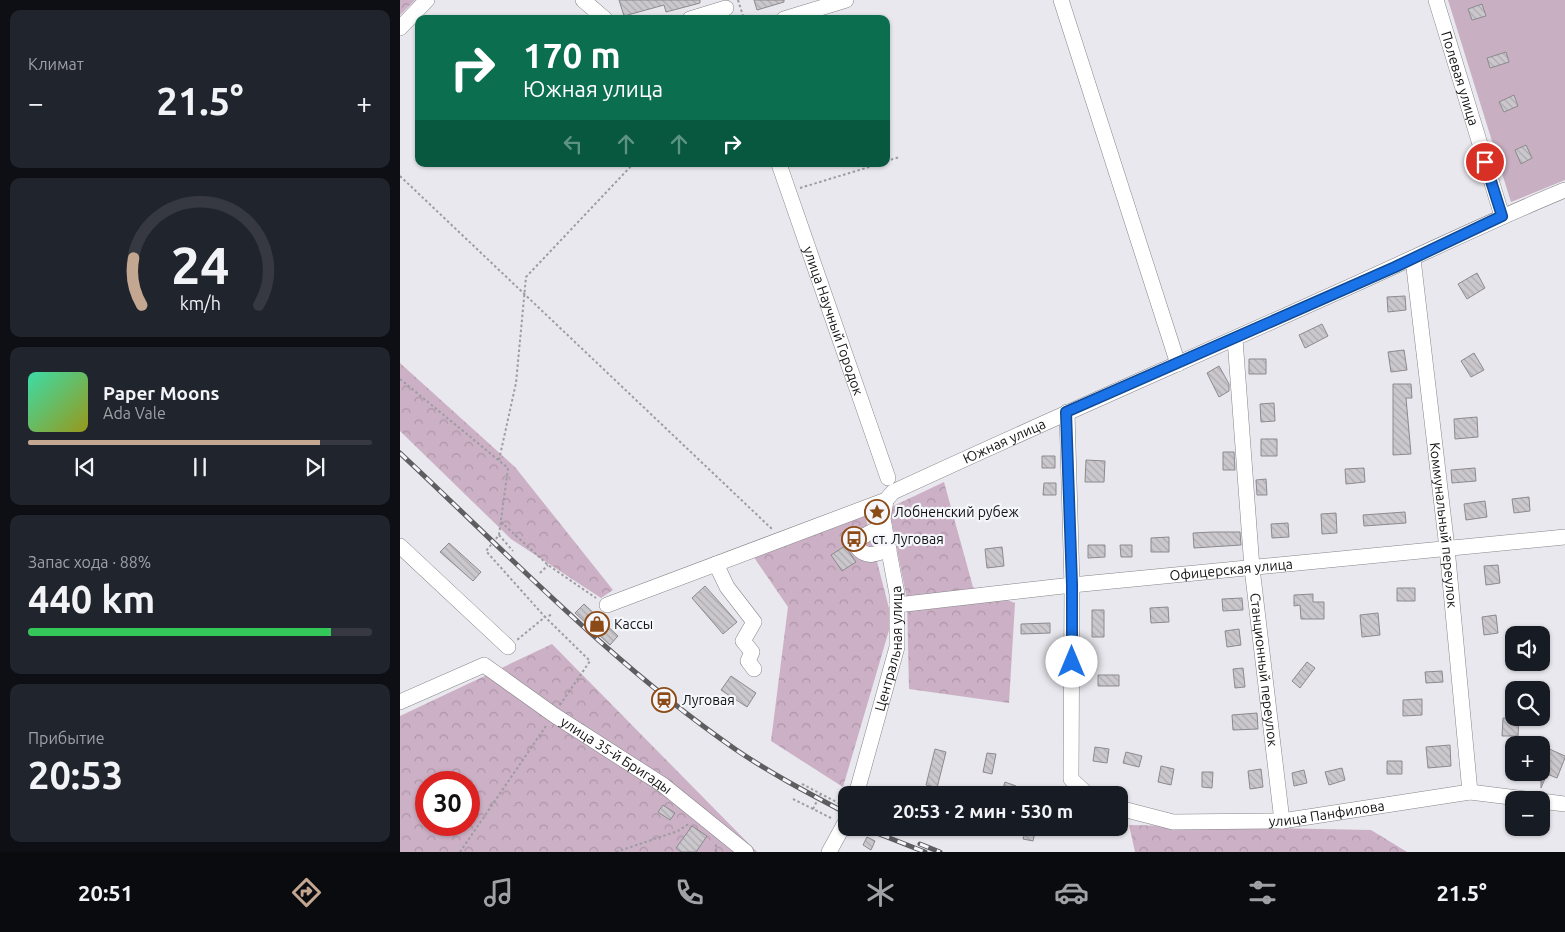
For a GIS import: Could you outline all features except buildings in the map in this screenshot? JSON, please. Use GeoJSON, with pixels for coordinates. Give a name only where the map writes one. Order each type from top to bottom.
{"type":"FeatureCollection","features":[{"type":"Feature","properties":{"kind":"street"},"geometry":{"type":"LineString","coordinates":[[400,28],[427,0]]}},
{"type":"Feature","properties":{"kind":"street"},"geometry":{"type":"LineString","coordinates":[[583,0],[600,15]]}},
{"type":"Feature","properties":{"kind":"street"},"geometry":{"type":"LineString","coordinates":[[797,15],[844,0]]}},
{"type":"Feature","properties":{"kind":"street"},"geometry":{"type":"LineString","coordinates":[[1061,0],[1178,364]]}},
{"type":"Feature","properties":{"kind":"street","name":"Полевая улица"},"geometry":{"type":"LineString","coordinates":[[1436,0],[1502,216]]}},
{"type":"Feature","properties":{"kind":"street"},"geometry":{"type":"LineString","coordinates":[[703,15],[729,7]]}},
{"type":"Feature","properties":{"kind":"street","name":"улица Научный Городок"},"geometry":{"type":"LineString","coordinates":[[780,167],[888,478]]}},
{"type":"Feature","properties":{"kind":"street","name":"Южная улица"},"geometry":{"type":"LineString","coordinates":[[607,605],[886,500],[893,492],[1066,412],[1235,339],[1413,259],[1502,216],[1565,190]]}},
{"type":"Feature","properties":{"kind":"street","name":"Коммунальный переулок"},"geometry":{"type":"LineString","coordinates":[[1413,259],[1447,548],[1470,792]]}},
{"type":"Feature","properties":{"kind":"street","name":"Станционный переулок"},"geometry":{"type":"LineString","coordinates":[[1235,339],[1252,568],[1282,821]]}},
{"type":"Feature","properties":{"kind":"street"},"geometry":{"type":"LineString","coordinates":[[1066,412],[1072,585],[1071,779],[1078,786]]}},
{"type":"Feature","properties":{"kind":"street","name":"Центральная улица"},"geometry":{"type":"LineString","coordinates":[[858,786],[897,647],[897,605],[884,525],[886,500]]}},
{"type":"Feature","properties":{"kind":"street"},"geometry":{"type":"LineString","coordinates":[[884,525],[860,538],[857,547],[862,553],[868,555],[889,549]]}},
{"type":"Feature","properties":{"kind":"street","name":"Офицерская улица"},"geometry":{"type":"LineString","coordinates":[[897,605],[1072,585],[1565,537]]}},
{"type":"Feature","properties":{"kind":"street"},"geometry":{"type":"LineString","coordinates":[[400,546],[508,647]]}},
{"type":"Feature","properties":{"kind":"street"},"geometry":{"type":"LineString","coordinates":[[716,564],[727,587],[754,622],[743,641],[752,652],[748,661],[754,669]]}},
{"type":"Feature","properties":{"kind":"street","name":"улица 35-й Бригады"},"geometry":{"type":"LineString","coordinates":[[400,702],[484,665],[554,715],[663,785],[746,852]]}},
{"type":"Feature","properties":{"kind":"street","name":"улица Панфилова"},"geometry":{"type":"LineString","coordinates":[[1128,810],[1174,822],[1282,821],[1470,792],[1505,796]]}},
{"type":"Feature","properties":{"kind":"street"},"geometry":{"type":"LineString","coordinates":[[1550,802],[1565,804]]}},
{"type":"Feature","properties":{"kind":"street"},"geometry":{"type":"LineString","coordinates":[[829,852],[838,836]]}},
{"type":"Feature","properties":{"kind":"path"},"geometry":{"type":"LineString","coordinates":[[729,7],[739,15]]}},
{"type":"Feature","properties":{"kind":"path"},"geometry":{"type":"LineString","coordinates":[[890,161],[900,157]]}},
{"type":"Feature","properties":{"kind":"path"},"geometry":{"type":"LineString","coordinates":[[500,460],[516,383],[526,277],[631,167]]}},
{"type":"Feature","properties":{"kind":"path"},"geometry":{"type":"LineString","coordinates":[[789,192],[869,167]]}},
{"type":"Feature","properties":{"kind":"path"},"geometry":{"type":"LineString","coordinates":[[400,176],[782,539]]}},
{"type":"Feature","properties":{"kind":"path"},"geometry":{"type":"LineString","coordinates":[[400,379],[508,468],[499,535],[486,551],[501,565]]}},
{"type":"Feature","properties":{"kind":"path"},"geometry":{"type":"LineString","coordinates":[[501,522],[548,565],[577,588],[607,605]]}},
{"type":"Feature","properties":{"kind":"path"},"geometry":{"type":"LineString","coordinates":[[499,535],[513,551]]}},
{"type":"Feature","properties":{"kind":"path"},"geometry":{"type":"LineString","coordinates":[[460,852],[590,660],[545,617],[498,567],[495,561]]}},
{"type":"Feature","properties":{"kind":"path"},"geometry":{"type":"LineString","coordinates":[[540,573],[548,565]]}},
{"type":"Feature","properties":{"kind":"path"},"geometry":{"type":"LineString","coordinates":[[508,647],[550,615]]}},
{"type":"Feature","properties":{"kind":"path"},"geometry":{"type":"LineString","coordinates":[[802,784],[838,803]]}},
{"type":"Feature","properties":{"kind":"path"},"geometry":{"type":"LineString","coordinates":[[813,809],[821,794]]}},
{"type":"Feature","properties":{"kind":"path"},"geometry":{"type":"LineString","coordinates":[[793,799],[838,820]]}},
{"type":"Feature","properties":{"kind":"path"},"geometry":{"type":"LineString","coordinates":[[616,852],[678,831],[701,815]]}},
{"type":"Feature","properties":{"kind":"green space"},"geometry":{"type":"Polygon","coordinates":[[[400,0],[415,0],[400,15],[400,0]]]}},
{"type":"Feature","properties":{"kind":"green space"},"geometry":{"type":"Polygon","coordinates":[[[400,363],[515,467],[613,590],[601,598],[511,539],[400,431],[400,363]]]}},
{"type":"Feature","properties":{"kind":"green space"},"geometry":{"type":"Polygon","coordinates":[[[944,482],[973,587],[1015,603],[1009,703],[909,689],[907,600],[889,508],[944,482]]]}},
{"type":"Feature","properties":{"kind":"green space"},"geometry":{"type":"Polygon","coordinates":[[[865,515],[892,620],[843,786],[771,741],[788,607],[751,553],[865,515]]]}},
{"type":"Feature","properties":{"kind":"green space"},"geometry":{"type":"Polygon","coordinates":[[[552,644],[757,852],[400,852],[400,716],[552,644]]]}},
{"type":"Feature","properties":{"kind":"green space"},"geometry":{"type":"Polygon","coordinates":[[[1129,825],[1371,830],[1407,852],[1135,852],[1129,825]]]}},
{"type":"Feature","properties":{"kind":"shaded area"},"geometry":{"type":"Polygon","coordinates":[[[1448,0],[1565,0],[1565,180],[1511,202],[1448,0]]]}},
{"type":"Feature","properties":{"kind":"railway"},"geometry":{"type":"LineString","coordinates":[[400,453],[562,607],[646,681],[748,758],[838,809]]}},
{"type":"Feature","properties":{"kind":"railway"},"geometry":{"type":"LineString","coordinates":[[884,836],[925,852]]}},
{"type":"Feature","properties":{"kind":"railway"},"geometry":{"type":"LineString","coordinates":[[920,844],[940,852]]}},
{"type":"Feature","properties":{"kind":"place","name":"Лобненский рубеж"},"geometry":{"type":"Point","coordinates":[877,512]}},
{"type":"Feature","properties":{"kind":"place","name":"ст. Луговая"},"geometry":{"type":"Point","coordinates":[854,539]}},
{"type":"Feature","properties":{"kind":"place","name":"Кассы"},"geometry":{"type":"Point","coordinates":[597,624]}},
{"type":"Feature","properties":{"kind":"place","name":"Луговая"},"geometry":{"type":"Point","coordinates":[664,700]}},
{"type":"Feature","properties":{"kind":"route"},"geometry":{"type":"LineString","coordinates":[[1072,662],[1072,585],[1066,412],[1413,259],[1502,216],[1485,162]]}}]}
